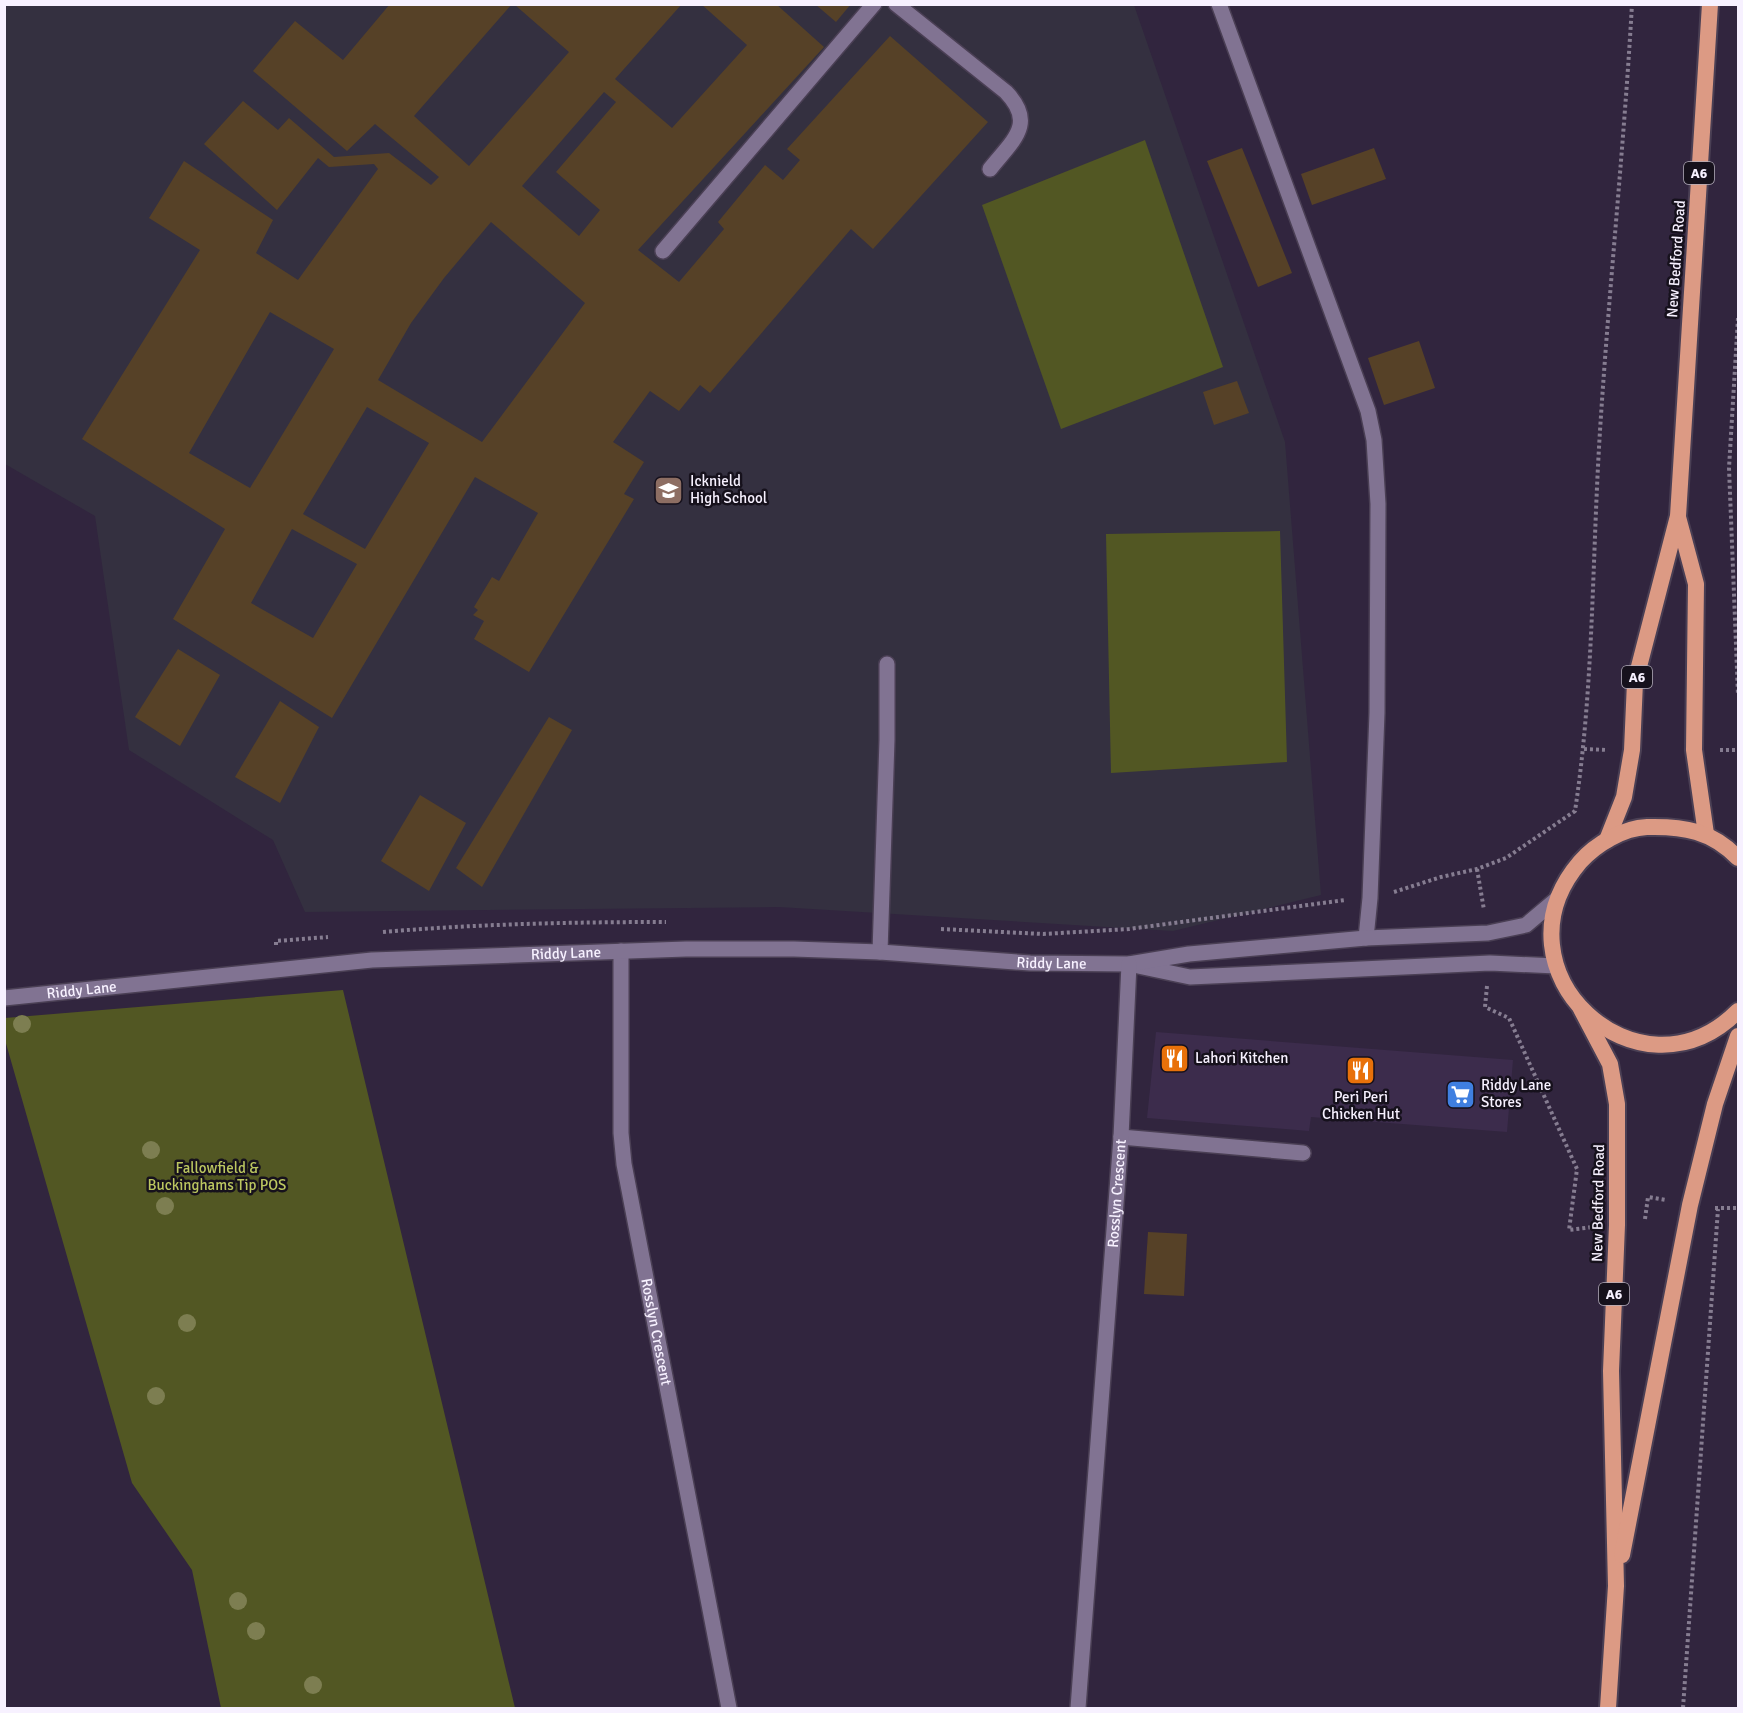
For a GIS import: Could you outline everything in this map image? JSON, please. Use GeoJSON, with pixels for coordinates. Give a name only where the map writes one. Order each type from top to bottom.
{"type":"FeatureCollection","features":[{"type":"Feature","properties":{"kind":"highway","name":"New Bedford Road"},"geometry":{"type":"LineString","coordinates":[[1607,840],[1624,797],[1632,750],[1635,682],[1678,516],[1710,4]]}},
{"type":"Feature","properties":{"kind":"highway","name":"New Bedford Road"},"geometry":{"type":"LineString","coordinates":[[1678,516],[1696,584],[1694,750],[1706,834]]}},
{"type":"Feature","properties":{"kind":"highway","name":"A6"},"geometry":{"type":"LineString","coordinates":[[1735,852],[1706,834],[1673,826],[1639,827],[1607,840],[1586,855],[1569,875],[1558,898],[1552,932],[1556,966],[1566,989],[1581,1009],[1606,1029],[1636,1041],[1668,1044],[1699,1038],[1727,1022],[1738,1011]]}},
{"type":"Feature","properties":{"kind":"highway","name":"New Bedford Road"},"geometry":{"type":"LineString","coordinates":[[1581,1009],[1610,1064],[1617,1104],[1617,1225],[1611,1371],[1616,1586],[1608,1708]]}},
{"type":"Feature","properties":{"kind":"highway","name":"New Bedford Road"},"geometry":{"type":"LineString","coordinates":[[1616,1586],[1690,1206],[1715,1104],[1738,1036]]}},
{"type":"Feature","properties":{"kind":"street"},"geometry":{"type":"LineString","coordinates":[[663,251],[874,4]]}},
{"type":"Feature","properties":{"kind":"street"},"geometry":{"type":"LineString","coordinates":[[896,4],[1015,101],[1022,124],[1017,135],[990,169]]}},
{"type":"Feature","properties":{"kind":"street"},"geometry":{"type":"LineString","coordinates":[[1219,4],[1368,411],[1374,440],[1378,504],[1377,712],[1370,898],[1366,938]]}},
{"type":"Feature","properties":{"kind":"street"},"geometry":{"type":"LineString","coordinates":[[880,952],[887,740],[887,664]]}},
{"type":"Feature","properties":{"kind":"street","name":"Riddy Lane"},"geometry":{"type":"LineString","coordinates":[[4,998],[372,960],[621,951],[794,949],[880,952],[1030,963],[1129,964],[1190,954],[1366,938],[1488,933],[1526,925],[1558,898]]}},
{"type":"Feature","properties":{"kind":"street","name":"Rosslyn Crescent"},"geometry":{"type":"LineString","coordinates":[[621,951],[621,1133],[624,1164],[729,1708]]}},
{"type":"Feature","properties":{"kind":"street","name":"Riddy Lane"},"geometry":{"type":"LineString","coordinates":[[1129,964],[1190,977],[1490,963],[1556,966]]}},
{"type":"Feature","properties":{"kind":"street","name":"Rosslyn Crescent"},"geometry":{"type":"LineString","coordinates":[[1077,1708],[1121,1137],[1129,964]]}},
{"type":"Feature","properties":{"kind":"street"},"geometry":{"type":"LineString","coordinates":[[1121,1137],[1303,1153]]}},
{"type":"Feature","properties":{"kind":"path"},"geometry":{"type":"LineString","coordinates":[[1396,892],[1441,877],[1477,869],[1506,858],[1575,812],[1584,749],[1600,429],[1626,113],[1632,4]]}},
{"type":"Feature","properties":{"kind":"path"},"geometry":{"type":"LineString","coordinates":[[1738,318],[1729,468],[1738,695]]}},
{"type":"Feature","properties":{"kind":"path"},"geometry":{"type":"LineString","coordinates":[[1584,749],[1632,750]]}},
{"type":"Feature","properties":{"kind":"path"},"geometry":{"type":"LineString","coordinates":[[1694,750],[1738,750]]}},
{"type":"Feature","properties":{"kind":"path"},"geometry":{"type":"LineString","coordinates":[[1485,1007],[1509,1018],[1576,1168],[1569,1230]]}},
{"type":"Feature","properties":{"kind":"path"},"geometry":{"type":"LineString","coordinates":[[1683,1708],[1718,1208],[1738,1208]]}},
{"type":"Feature","properties":{"kind":"shaded area","name":"Icknield High School"},"geometry":{"type":"Polygon","coordinates":[[[5,5],[1134,5],[1285,442],[1321,895],[1173,931],[779,907],[305,912],[273,840],[129,750],[95,516],[5,464],[5,5]]]}},
{"type":"Feature","properties":{"kind":"shaded area"},"geometry":{"type":"Polygon","coordinates":[[[1156,1032],[1513,1060],[1507,1132],[1311,1117],[1309,1131],[1147,1118],[1156,1032]]]}},
{"type":"Feature","properties":{"kind":"green space"},"geometry":{"type":"Polygon","coordinates":[[[1145,140],[1223,367],[1061,429],[982,205],[1145,140]]]}},
{"type":"Feature","properties":{"kind":"green space"},"geometry":{"type":"Polygon","coordinates":[[[1280,531],[1287,762],[1111,773],[1106,534],[1280,531]]]}},
{"type":"Feature","properties":{"kind":"green space","name":"Fallowfield & Buckinghams Tip POS"},"geometry":{"type":"Polygon","coordinates":[[[343,990],[515,1708],[221,1708],[192,1570],[132,1483],[5,1040],[5,1018],[343,990]]]}},
{"type":"Feature","properties":{"kind":"building"},"geometry":{"type":"Polygon","coordinates":[[[390,4],[512,4],[414,116],[469,166],[569,52],[515,5],[681,5],[615,79],[672,128],[747,45],[701,4],[776,4],[824,47],[638,250],[679,282],[724,229],[718,222],[765,165],[783,180],[800,160],[787,149],[890,36],[988,122],[873,249],[851,229],[710,393],[700,385],[679,411],[650,391],[613,442],[644,462],[624,494],[634,499],[529,672],[474,639],[484,621],[473,615],[478,610],[474,607],[492,577],[499,581],[538,513],[475,477],[332,718],[173,619],[225,529],[82,439],[200,250],[149,218],[184,161],[273,220],[256,253],[298,280],[378,169],[374,164],[329,167],[318,158],[277,210],[204,144],[243,101],[278,130],[289,118],[334,157],[389,153],[431,185],[439,177],[375,124],[347,151],[253,71],[295,21],[343,60],[390,4]],[[604,92],[522,186],[579,236],[600,210],[556,172],[616,102],[604,92]],[[491,222],[444,278],[411,323],[378,380],[482,442],[585,303],[491,222]],[[270,312],[189,453],[250,488],[334,349],[270,312]],[[367,407],[303,514],[365,549],[429,443],[367,407]],[[292,529],[251,603],[313,638],[357,564],[292,529]]]}},
{"type":"Feature","properties":{"kind":"building"},"geometry":{"type":"Polygon","coordinates":[[[815,4],[851,4],[836,22],[815,4]]]}},
{"type":"Feature","properties":{"kind":"building"},"geometry":{"type":"Polygon","coordinates":[[[1242,148],[1292,273],[1258,287],[1207,161],[1242,148]]]}},
{"type":"Feature","properties":{"kind":"building"},"geometry":{"type":"Polygon","coordinates":[[[1374,148],[1386,179],[1312,205],[1301,174],[1374,148]]]}},
{"type":"Feature","properties":{"kind":"building"},"geometry":{"type":"Polygon","coordinates":[[[1419,341],[1435,388],[1384,405],[1368,358],[1419,341]]]}},
{"type":"Feature","properties":{"kind":"building"},"geometry":{"type":"Polygon","coordinates":[[[1237,381],[1249,413],[1214,425],[1203,392],[1237,381]]]}},
{"type":"Feature","properties":{"kind":"building"},"geometry":{"type":"Polygon","coordinates":[[[178,649],[220,675],[180,746],[135,717],[178,649]]]}},
{"type":"Feature","properties":{"kind":"building"},"geometry":{"type":"Polygon","coordinates":[[[280,701],[319,727],[280,803],[235,777],[280,701]]]}},
{"type":"Feature","properties":{"kind":"building"},"geometry":{"type":"Polygon","coordinates":[[[549,717],[572,730],[482,887],[456,868],[549,717]]]}},
{"type":"Feature","properties":{"kind":"building"},"geometry":{"type":"Polygon","coordinates":[[[420,795],[466,823],[429,891],[381,861],[420,795]]]}},
{"type":"Feature","properties":{"kind":"building"},"geometry":{"type":"Polygon","coordinates":[[[1148,1232],[1187,1234],[1184,1296],[1144,1294],[1148,1232]]]}},
{"type":"Feature","properties":{"kind":"place","name":"Icknield High School"},"geometry":{"type":"Point","coordinates":[669,490]}},
{"type":"Feature","properties":{"kind":"place","name":"Lahori Kitchen"},"geometry":{"type":"Point","coordinates":[1174,1058]}},
{"type":"Feature","properties":{"kind":"place","name":"Peri Peri Chicken Hut"},"geometry":{"type":"Point","coordinates":[1361,1070]}},
{"type":"Feature","properties":{"kind":"place","name":"Riddy Lane Stores"},"geometry":{"type":"Point","coordinates":[1460,1094]}}]}
